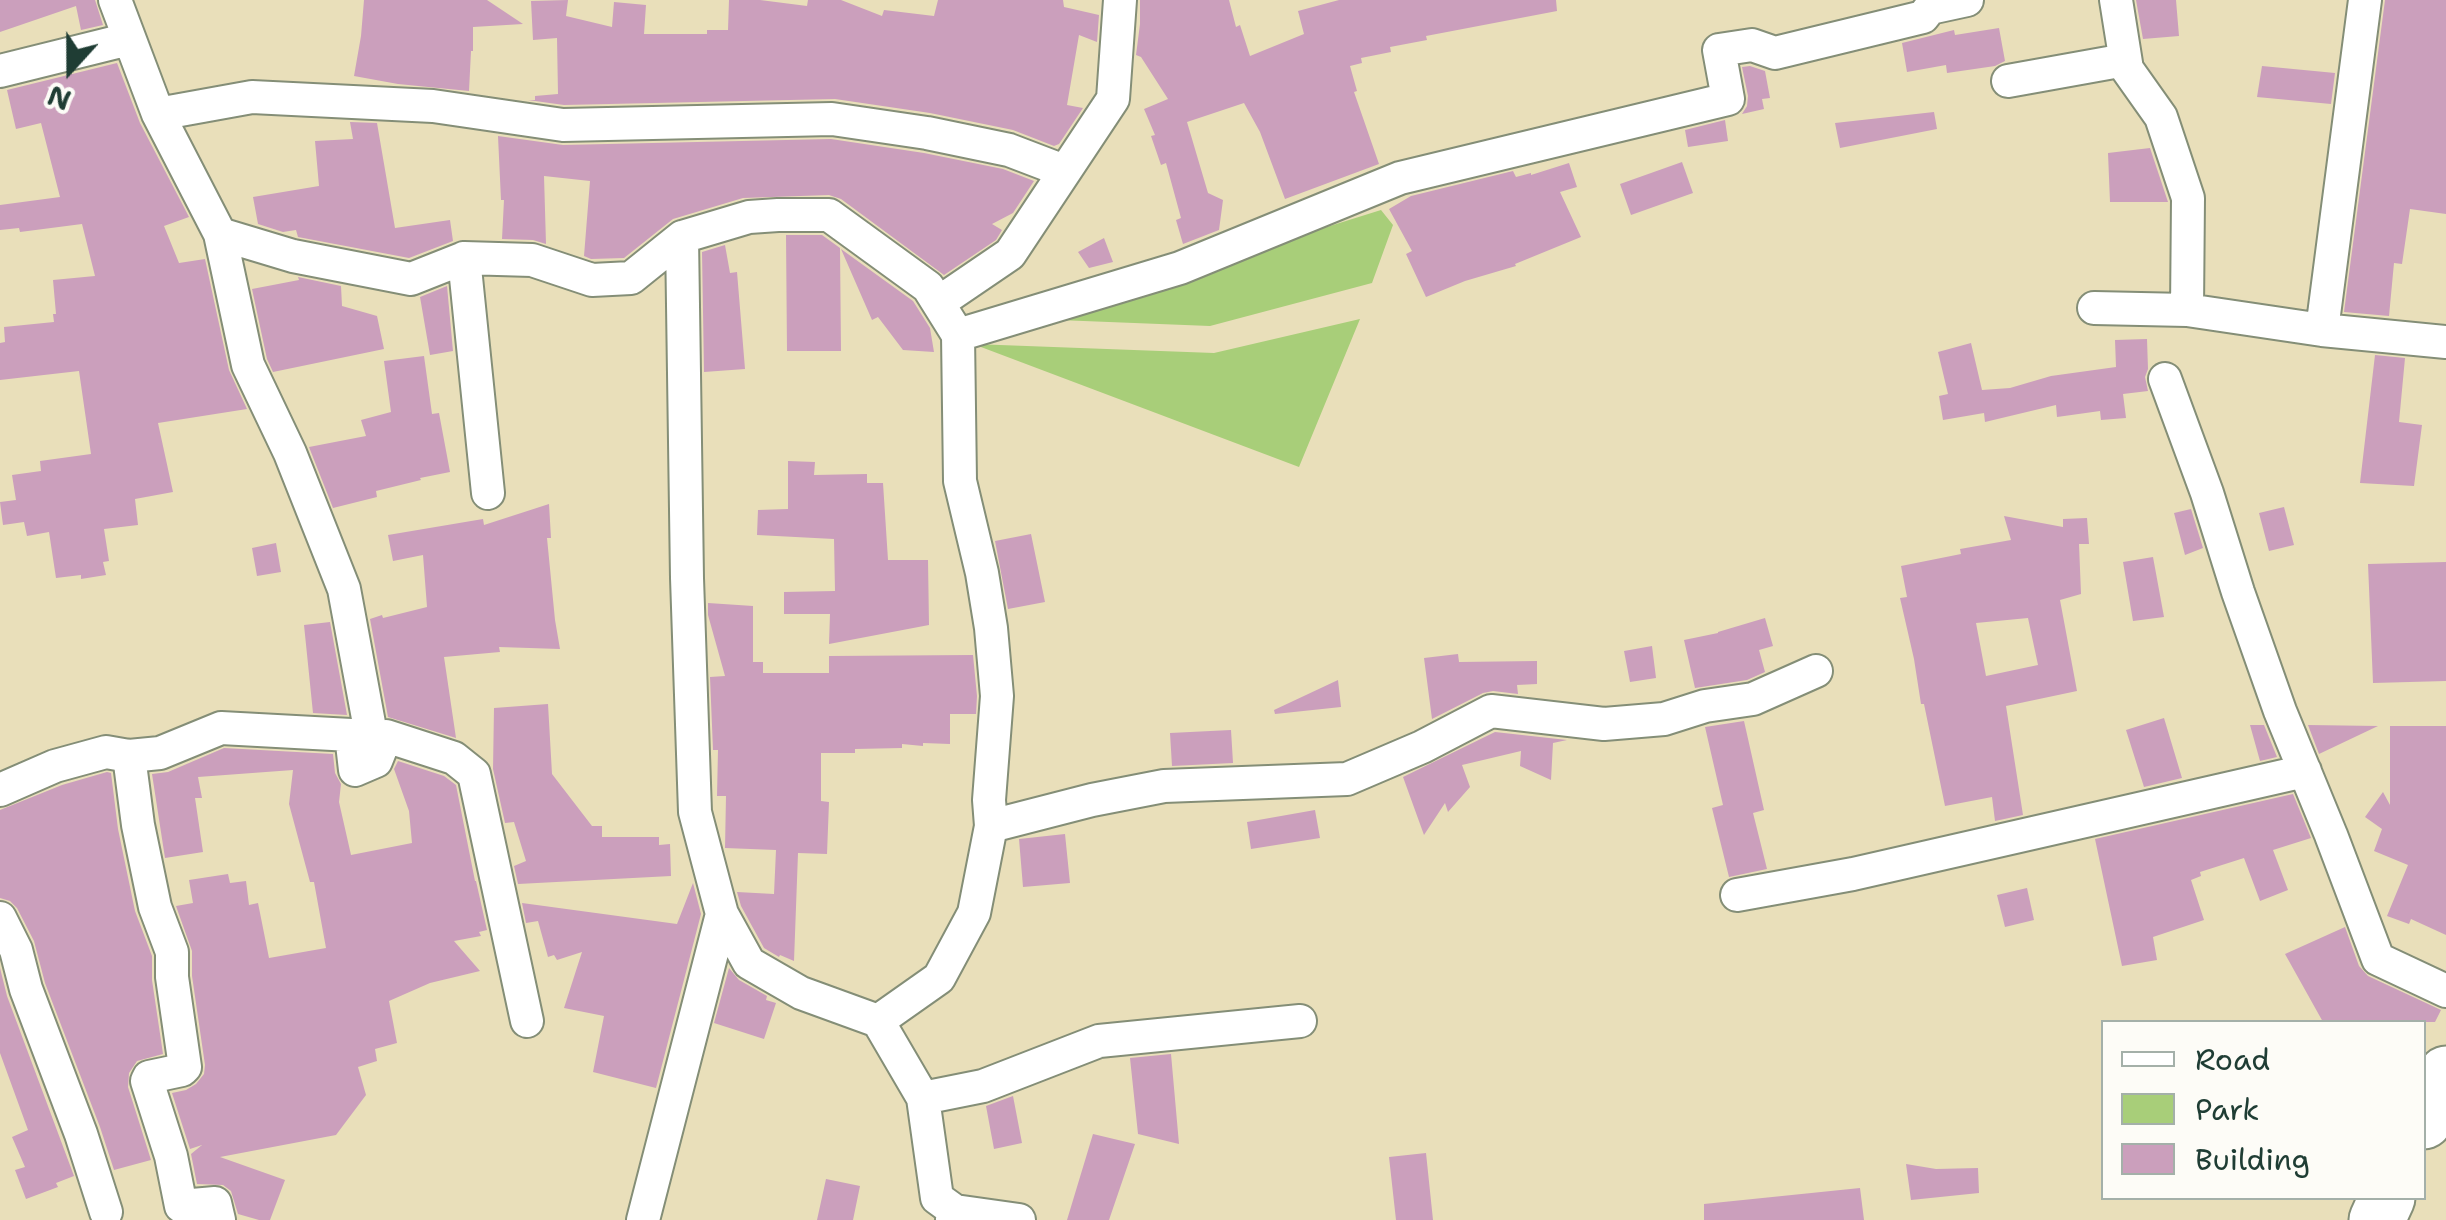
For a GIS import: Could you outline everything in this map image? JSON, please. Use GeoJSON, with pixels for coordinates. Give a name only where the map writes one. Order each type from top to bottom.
{"type":"FeatureCollection","features":[{"type":"Feature","properties":{"kind":"highway"},"geometry":{"type":"LineString","coordinates":[[2426,1117],[2446,1074]]}},
{"type":"Feature","properties":{"kind":"street"},"geometry":{"type":"LineString","coordinates":[[115,0],[158,114],[220,234],[248,365],[290,453],[344,589],[376,760]]}},
{"type":"Feature","properties":{"kind":"street"},"geometry":{"type":"LineString","coordinates":[[938,303],[1010,254],[1113,99],[1120,0]]}},
{"type":"Feature","properties":{"kind":"street"},"geometry":{"type":"LineString","coordinates":[[958,336],[1180,268],[1400,178],[1728,98],[1718,50],[1752,45],[1775,53],[1923,17],[1930,8],[1967,0]]}},
{"type":"Feature","properties":{"kind":"street"},"geometry":{"type":"LineString","coordinates":[[2116,0],[2127,69],[2160,116],[2188,198],[2187,310]]}},
{"type":"Feature","properties":{"kind":"street"},"geometry":{"type":"LineString","coordinates":[[2322,330],[2364,0]]}},
{"type":"Feature","properties":{"kind":"street"},"geometry":{"type":"LineString","coordinates":[[0,70],[128,39]]}},
{"type":"Feature","properties":{"kind":"street"},"geometry":{"type":"LineString","coordinates":[[2008,81],[2126,60]]}},
{"type":"Feature","properties":{"kind":"street"},"geometry":{"type":"LineString","coordinates":[[158,114],[252,96],[433,106],[564,125],[832,119],[1009,150],[1064,171]]}},
{"type":"Feature","properties":{"kind":"street"},"geometry":{"type":"LineString","coordinates":[[220,234],[294,256],[411,279],[464,258],[532,260],[592,280],[632,278],[682,237],[749,217],[830,216],[928,287],[958,336],[960,481],[982,573],[998,696],[989,800],[991,826],[974,913],[938,978],[878,1021]]}},
{"type":"Feature","properties":{"kind":"street"},"geometry":{"type":"LineString","coordinates":[[682,237],[686,578],[695,812],[722,914],[748,963],[801,993],[878,1021],[923,1098],[937,1198],[953,1216],[1020,1220]]}},
{"type":"Feature","properties":{"kind":"street"},"geometry":{"type":"LineString","coordinates":[[464,258],[488,493]]}},
{"type":"Feature","properties":{"kind":"street"},"geometry":{"type":"LineString","coordinates":[[2094,308],[2187,310],[2322,330],[2446,342]]}},
{"type":"Feature","properties":{"kind":"street"},"geometry":{"type":"LineString","coordinates":[[2165,379],[2280,711],[2378,959],[2446,991]]}},
{"type":"Feature","properties":{"kind":"street"},"geometry":{"type":"LineString","coordinates":[[991,826],[1164,786],[1347,780],[1491,711],[1604,724],[1664,719],[1705,706],[1753,699],[1816,671]]}},
{"type":"Feature","properties":{"kind":"street"},"geometry":{"type":"LineString","coordinates":[[0,790],[55,766],[106,752],[130,756],[160,753],[221,728],[351,735],[355,770],[376,760],[386,736],[454,758],[474,774],[527,1020]]}},
{"type":"Feature","properties":{"kind":"street"},"geometry":{"type":"LineString","coordinates":[[130,756],[148,874],[172,952],[185,1066],[147,1081],[171,1156],[181,1206],[215,1203],[219,1220]]}},
{"type":"Feature","properties":{"kind":"street"},"geometry":{"type":"LineString","coordinates":[[1736,895],[1854,874],[2305,771]]}},
{"type":"Feature","properties":{"kind":"street"},"geometry":{"type":"LineString","coordinates":[[644,1220],[722,914]]}},
{"type":"Feature","properties":{"kind":"street"},"geometry":{"type":"LineString","coordinates":[[0,918],[16,950],[26,989],[106,1212]]}},
{"type":"Feature","properties":{"kind":"street"},"geometry":{"type":"LineString","coordinates":[[923,1098],[983,1086],[1098,1040],[1300,1021]]}},
{"type":"Feature","properties":{"kind":"green space"},"geometry":{"type":"Polygon","coordinates":[[[1381,210],[1393,225],[1372,283],[1210,326],[1033,319],[1381,210]]]}},
{"type":"Feature","properties":{"kind":"green space"},"geometry":{"type":"Polygon","coordinates":[[[1360,319],[1299,467],[973,344],[1214,353],[1360,319]]]}},
{"type":"Feature","properties":{"kind":"building"},"geometry":{"type":"Polygon","coordinates":[[[0,0],[95,0],[103,25],[81,30],[76,6],[0,32],[0,0]]]}},
{"type":"Feature","properties":{"kind":"building"},"geometry":{"type":"Polygon","coordinates":[[[364,0],[487,0],[523,24],[473,27],[469,91],[398,84],[354,76],[364,0]]]}},
{"type":"Feature","properties":{"kind":"building"},"geometry":{"type":"Polygon","coordinates":[[[568,0],[566,16],[612,27],[614,2],[646,5],[644,34],[728,30],[729,0],[807,6],[808,0],[841,0],[882,16],[884,10],[934,16],[938,0],[1063,0],[1064,7],[1099,15],[1097,42],[1079,35],[1067,105],[1083,108],[1054,146],[1013,130],[835,99],[564,105],[528,100],[558,94],[557,38],[533,40],[531,1],[568,0]]]}},
{"type":"Feature","properties":{"kind":"building"},"geometry":{"type":"Polygon","coordinates":[[[1140,0],[1229,0],[1250,56],[1304,34],[1298,11],[1339,0],[1556,0],[1557,11],[1426,36],[1427,40],[1361,58],[1362,63],[1350,66],[1357,91],[1354,92],[1379,164],[1285,199],[1260,132],[1244,103],[1187,122],[1208,193],[1223,200],[1219,230],[1183,244],[1176,220],[1181,218],[1166,163],[1161,165],[1144,109],[1168,99],[1136,55],[1140,0]]]}},
{"type":"Feature","properties":{"kind":"building"},"geometry":{"type":"Polygon","coordinates":[[[2136,0],[2176,0],[2179,36],[2143,39],[2136,0]]]}},
{"type":"Feature","properties":{"kind":"building"},"geometry":{"type":"Polygon","coordinates":[[[2385,0],[2446,0],[2446,214],[2410,209],[2402,264],[2394,263],[2389,316],[2344,312],[2385,0]]]}},
{"type":"Feature","properties":{"kind":"building"},"geometry":{"type":"Polygon","coordinates":[[[1999,28],[2005,61],[1995,66],[1947,73],[1946,65],[1907,72],[1902,43],[1954,30],[1955,35],[1999,28]]]}},
{"type":"Feature","properties":{"kind":"building"},"geometry":{"type":"Polygon","coordinates":[[[117,63],[140,123],[189,217],[164,226],[179,263],[205,259],[229,370],[247,409],[158,423],[173,492],[135,499],[138,525],[104,529],[109,561],[103,562],[106,575],[56,578],[49,532],[27,536],[24,522],[3,525],[0,502],[16,500],[12,475],[41,471],[40,461],[91,454],[79,371],[0,380],[0,343],[5,342],[4,327],[54,322],[53,280],[95,276],[82,224],[20,232],[19,228],[0,230],[0,205],[60,197],[41,123],[16,129],[7,90],[117,63]]]}},
{"type":"Feature","properties":{"kind":"building"},"geometry":{"type":"Polygon","coordinates":[[[2262,66],[2335,73],[2331,104],[2257,97],[2262,66]]]}},
{"type":"Feature","properties":{"kind":"building"},"geometry":{"type":"Polygon","coordinates":[[[1742,67],[1765,71],[1770,98],[1762,99],[1764,109],[1742,114],[1748,96],[1742,67]]]}},
{"type":"Feature","properties":{"kind":"building"},"geometry":{"type":"Polygon","coordinates":[[[1934,112],[1937,129],[1840,148],[1835,123],[1934,112]]]}},
{"type":"Feature","properties":{"kind":"building"},"geometry":{"type":"Polygon","coordinates":[[[1725,120],[1728,141],[1688,147],[1685,130],[1725,120]]]}},
{"type":"Feature","properties":{"kind":"building"},"geometry":{"type":"Polygon","coordinates":[[[350,122],[377,123],[395,228],[450,220],[453,241],[409,258],[298,237],[296,230],[283,232],[258,224],[253,197],[319,186],[315,141],[353,139],[350,122]]]}},
{"type":"Feature","properties":{"kind":"building"},"geometry":{"type":"Polygon","coordinates":[[[498,136],[563,145],[831,139],[1003,169],[1034,181],[1013,213],[992,224],[1002,230],[996,240],[944,275],[841,199],[829,195],[743,198],[673,219],[624,258],[591,259],[584,256],[590,181],[544,176],[546,244],[502,239],[504,200],[498,136]]]}},
{"type":"Feature","properties":{"kind":"building"},"geometry":{"type":"Polygon","coordinates":[[[2150,148],[2168,202],[2110,202],[2108,153],[2150,148]]]}},
{"type":"Feature","properties":{"kind":"building"},"geometry":{"type":"Polygon","coordinates":[[[1682,162],[1693,193],[1631,215],[1620,184],[1682,162]]]}},
{"type":"Feature","properties":{"kind":"building"},"geometry":{"type":"Polygon","coordinates":[[[1569,163],[1577,187],[1560,192],[1581,237],[1516,266],[1426,297],[1406,254],[1412,251],[1389,209],[1411,196],[1513,171],[1516,177],[1531,175],[1569,163]]]}},
{"type":"Feature","properties":{"kind":"building"},"geometry":{"type":"Polygon","coordinates":[[[786,235],[822,235],[840,248],[841,351],[787,351],[786,235]]]}},
{"type":"Feature","properties":{"kind":"building"},"geometry":{"type":"Polygon","coordinates":[[[1104,238],[1113,262],[1089,268],[1078,252],[1104,238]]]}},
{"type":"Feature","properties":{"kind":"building"},"geometry":{"type":"Polygon","coordinates":[[[725,245],[730,273],[737,272],[745,369],[704,372],[702,252],[725,245]]]}},
{"type":"Feature","properties":{"kind":"building"},"geometry":{"type":"Polygon","coordinates":[[[841,249],[913,301],[930,328],[934,352],[903,350],[878,317],[872,320],[841,249]]]}},
{"type":"Feature","properties":{"kind":"building"},"geometry":{"type":"Polygon","coordinates":[[[298,277],[341,286],[342,306],[377,316],[384,349],[273,372],[252,289],[299,280],[298,277]]]}},
{"type":"Feature","properties":{"kind":"building"},"geometry":{"type":"Polygon","coordinates":[[[447,286],[453,351],[430,355],[420,297],[447,286]]]}},
{"type":"Feature","properties":{"kind":"building"},"geometry":{"type":"Polygon","coordinates":[[[2147,339],[2148,391],[2123,394],[2126,418],[2101,420],[2100,411],[2057,417],[2056,405],[1985,422],[1984,413],[1943,420],[1939,396],[1948,394],[1938,352],[1971,343],[1982,390],[2116,367],[2115,340],[2147,339]]]}},
{"type":"Feature","properties":{"kind":"building"},"geometry":{"type":"Polygon","coordinates":[[[2375,355],[2405,358],[2399,422],[2422,425],[2414,486],[2360,483],[2375,355]]]}},
{"type":"Feature","properties":{"kind":"building"},"geometry":{"type":"Polygon","coordinates":[[[424,356],[432,414],[439,413],[450,472],[376,491],[377,497],[333,508],[309,447],[366,436],[361,420],[391,412],[384,361],[424,356]]]}},
{"type":"Feature","properties":{"kind":"building"},"geometry":{"type":"Polygon","coordinates":[[[788,461],[815,462],[814,475],[867,474],[867,483],[883,483],[888,560],[928,560],[929,625],[829,644],[830,614],[784,614],[784,592],[835,591],[834,539],[757,535],[758,510],[788,509],[788,461]]]}},
{"type":"Feature","properties":{"kind":"building"},"geometry":{"type":"Polygon","coordinates":[[[549,504],[551,538],[547,538],[560,649],[499,647],[500,652],[444,657],[456,738],[388,717],[370,619],[427,607],[423,555],[393,561],[388,535],[483,519],[484,525],[549,504]]]}},
{"type":"Feature","properties":{"kind":"building"},"geometry":{"type":"Polygon","coordinates":[[[2284,507],[2294,545],[2269,551],[2259,513],[2284,507]]]}},
{"type":"Feature","properties":{"kind":"building"},"geometry":{"type":"Polygon","coordinates":[[[2191,509],[2203,548],[2185,555],[2174,513],[2191,509]]]}},
{"type":"Feature","properties":{"kind":"building"},"geometry":{"type":"Polygon","coordinates":[[[2004,516],[2063,527],[2063,519],[2087,518],[2089,544],[2079,544],[2081,594],[2060,600],[2077,691],[2006,706],[2023,815],[1995,821],[1992,797],[1945,806],[1900,598],[1907,597],[1901,566],[2011,540],[2004,516]],[[2028,618],[1976,623],[1986,676],[2038,665],[2028,618]]]}},
{"type":"Feature","properties":{"kind":"building"},"geometry":{"type":"Polygon","coordinates":[[[1031,534],[1045,602],[1008,609],[995,541],[1031,534]]]}},
{"type":"Feature","properties":{"kind":"building"},"geometry":{"type":"Polygon","coordinates":[[[276,543],[281,572],[257,576],[252,548],[276,543]]]}},
{"type":"Feature","properties":{"kind":"building"},"geometry":{"type":"Polygon","coordinates":[[[2153,557],[2164,617],[2133,621],[2123,562],[2153,557]]]}},
{"type":"Feature","properties":{"kind":"building"},"geometry":{"type":"Polygon","coordinates":[[[2446,562],[2446,681],[2373,683],[2368,564],[2446,562]]]}},
{"type":"Feature","properties":{"kind":"building"},"geometry":{"type":"Polygon","coordinates":[[[708,603],[753,606],[753,662],[763,662],[763,673],[829,673],[829,656],[973,655],[976,714],[950,714],[950,744],[902,744],[902,748],[821,753],[821,801],[829,802],[827,854],[798,853],[794,961],[764,948],[737,892],[774,894],[776,850],[725,848],[726,796],[717,796],[718,750],[713,750],[710,677],[725,676],[708,603]]]}},
{"type":"Feature","properties":{"kind":"building"},"geometry":{"type":"Polygon","coordinates":[[[1765,618],[1773,646],[1759,650],[1765,672],[1747,680],[1695,688],[1684,640],[1765,618]]]}},
{"type":"Feature","properties":{"kind":"building"},"geometry":{"type":"Polygon","coordinates":[[[330,622],[347,715],[313,713],[304,625],[330,622]]]}},
{"type":"Feature","properties":{"kind":"building"},"geometry":{"type":"Polygon","coordinates":[[[1652,646],[1656,678],[1630,682],[1624,651],[1652,646]]]}},
{"type":"Feature","properties":{"kind":"building"},"geometry":{"type":"Polygon","coordinates":[[[1458,654],[1459,662],[1537,661],[1537,684],[1517,685],[1518,694],[1483,693],[1432,719],[1424,658],[1458,654]]]}},
{"type":"Feature","properties":{"kind":"building"},"geometry":{"type":"Polygon","coordinates":[[[1338,680],[1341,707],[1275,714],[1274,710],[1338,680]]]}},
{"type":"Feature","properties":{"kind":"building"},"geometry":{"type":"Polygon","coordinates":[[[548,704],[552,774],[592,826],[602,826],[602,837],[659,837],[659,845],[670,844],[671,876],[518,884],[514,866],[526,861],[514,822],[505,823],[493,769],[494,708],[548,704]]]}},
{"type":"Feature","properties":{"kind":"building"},"geometry":{"type":"Polygon","coordinates":[[[2164,718],[2182,778],[2144,787],[2126,730],[2164,718]]]}},
{"type":"Feature","properties":{"kind":"building"},"geometry":{"type":"Polygon","coordinates":[[[1744,721],[1764,810],[1753,813],[1767,869],[1729,877],[1712,808],[1723,805],[1705,727],[1744,721]]]}},
{"type":"Feature","properties":{"kind":"building"},"geometry":{"type":"Polygon","coordinates":[[[2250,725],[2264,725],[2277,757],[2260,761],[2250,725]]]}},
{"type":"Feature","properties":{"kind":"building"},"geometry":{"type":"Polygon","coordinates":[[[2308,725],[2378,726],[2319,754],[2308,725]]]}},
{"type":"Feature","properties":{"kind":"building"},"geometry":{"type":"Polygon","coordinates":[[[2390,726],[2446,726],[2446,935],[2411,919],[2409,924],[2387,916],[2408,865],[2374,851],[2382,829],[2365,817],[2383,792],[2390,805],[2390,726]]]}},
{"type":"Feature","properties":{"kind":"building"},"geometry":{"type":"Polygon","coordinates":[[[1231,730],[1233,763],[1172,766],[1170,733],[1231,730]]]}},
{"type":"Feature","properties":{"kind":"building"},"geometry":{"type":"Polygon","coordinates":[[[1495,732],[1567,740],[1553,743],[1551,780],[1520,766],[1521,751],[1462,765],[1470,787],[1448,812],[1445,803],[1424,835],[1403,777],[1495,732]]]}},
{"type":"Feature","properties":{"kind":"building"},"geometry":{"type":"Polygon","coordinates":[[[224,748],[333,754],[351,855],[412,843],[409,811],[394,769],[398,761],[444,776],[456,785],[487,930],[479,932],[481,936],[454,941],[480,971],[430,983],[389,1001],[397,1043],[375,1049],[377,1061],[358,1067],[366,1095],[336,1135],[220,1157],[285,1180],[270,1220],[238,1214],[231,1191],[223,1185],[197,1184],[191,1154],[202,1145],[190,1149],[172,1093],[196,1084],[205,1065],[192,951],[176,906],[193,903],[189,880],[228,874],[230,883],[246,881],[249,905],[258,903],[269,958],[326,948],[314,882],[310,882],[289,804],[293,770],[198,777],[202,798],[195,798],[203,852],[165,858],[152,774],[168,772],[224,748]]]}},
{"type":"Feature","properties":{"kind":"building"},"geometry":{"type":"Polygon","coordinates":[[[111,773],[135,911],[152,956],[163,1054],[137,1061],[129,1073],[128,1087],[151,1160],[114,1170],[45,983],[34,941],[17,908],[0,898],[0,810],[111,773]]]}},
{"type":"Feature","properties":{"kind":"building"},"geometry":{"type":"Polygon","coordinates":[[[2293,794],[2311,838],[2273,850],[2288,890],[2260,901],[2244,858],[2200,872],[2201,876],[2191,880],[2204,920],[2153,937],[2157,960],[2122,966],[2095,839],[2293,794]]]}},
{"type":"Feature","properties":{"kind":"building"},"geometry":{"type":"Polygon","coordinates":[[[1315,810],[1320,838],[1251,849],[1247,822],[1315,810]]]}},
{"type":"Feature","properties":{"kind":"building"},"geometry":{"type":"Polygon","coordinates":[[[1065,834],[1070,883],[1023,887],[1019,839],[1065,834]]]}},
{"type":"Feature","properties":{"kind":"building"},"geometry":{"type":"Polygon","coordinates":[[[693,883],[701,914],[656,1088],[593,1072],[604,1016],[564,1008],[582,952],[557,960],[554,955],[548,957],[538,921],[526,923],[522,903],[677,924],[693,883]]]}},
{"type":"Feature","properties":{"kind":"building"},"geometry":{"type":"Polygon","coordinates":[[[2027,888],[2034,920],[2005,927],[1997,895],[2027,888]]]}},
{"type":"Feature","properties":{"kind":"building"},"geometry":{"type":"Polygon","coordinates":[[[2345,927],[2359,966],[2368,976],[2441,1010],[2435,1022],[2322,1020],[2285,954],[2345,927]]]}},
{"type":"Feature","properties":{"kind":"building"},"geometry":{"type":"Polygon","coordinates":[[[0,968],[74,1176],[56,1183],[58,1187],[26,1199],[15,1170],[25,1167],[12,1137],[28,1130],[0,1053],[0,968]]]}},
{"type":"Feature","properties":{"kind":"building"},"geometry":{"type":"Polygon","coordinates":[[[729,968],[739,980],[776,1003],[764,1039],[714,1023],[729,968]]]}},
{"type":"Feature","properties":{"kind":"building"},"geometry":{"type":"Polygon","coordinates":[[[1171,1054],[1179,1144],[1138,1134],[1130,1058],[1171,1054]]]}},
{"type":"Feature","properties":{"kind":"building"},"geometry":{"type":"Polygon","coordinates":[[[1013,1096],[1022,1143],[994,1149],[986,1106],[1013,1096]]]}},
{"type":"Feature","properties":{"kind":"building"},"geometry":{"type":"Polygon","coordinates":[[[1093,1134],[1135,1144],[1109,1220],[1067,1220],[1093,1134]]]}},
{"type":"Feature","properties":{"kind":"building"},"geometry":{"type":"Polygon","coordinates":[[[1426,1153],[1433,1220],[1396,1220],[1389,1157],[1426,1153]]]}},
{"type":"Feature","properties":{"kind":"building"},"geometry":{"type":"Polygon","coordinates":[[[1906,1164],[1936,1169],[1978,1168],[1979,1193],[1911,1200],[1906,1164]]]}},
{"type":"Feature","properties":{"kind":"building"},"geometry":{"type":"Polygon","coordinates":[[[826,1179],[860,1186],[853,1220],[817,1220],[826,1179]]]}},
{"type":"Feature","properties":{"kind":"building"},"geometry":{"type":"Polygon","coordinates":[[[1860,1188],[1864,1220],[1704,1220],[1704,1204],[1860,1188]]]}}]}
